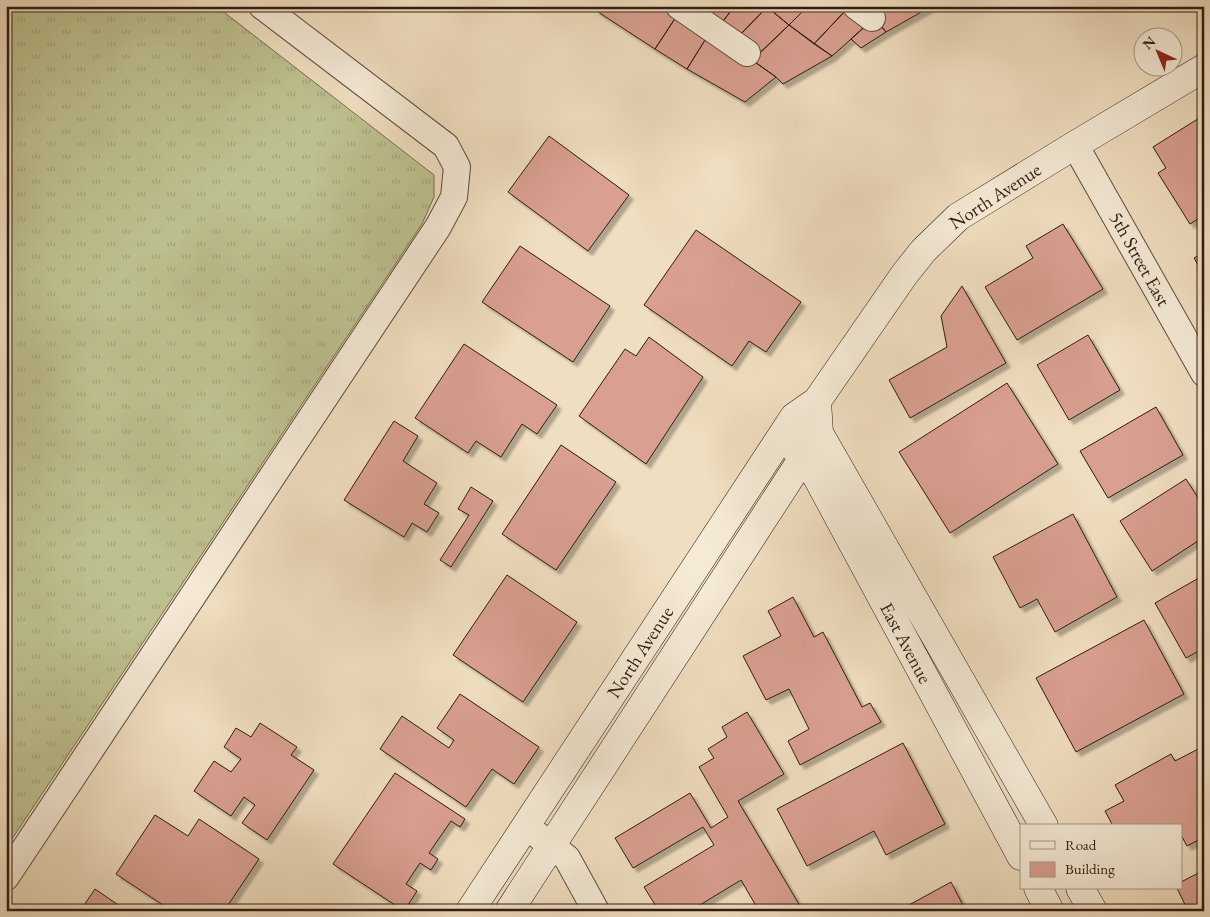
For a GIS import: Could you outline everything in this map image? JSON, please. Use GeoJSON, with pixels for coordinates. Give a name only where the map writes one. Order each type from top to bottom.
{"type":"FeatureCollection","features":[{"type":"Feature","properties":{"kind":"street"},"geometry":{"type":"LineString","coordinates":[[6,877],[438,227],[454,197],[457,167],[446,146],[262,6]]}},
{"type":"Feature","properties":{"kind":"street"},"geometry":{"type":"LineString","coordinates":[[679,6],[746,53]]}},
{"type":"Feature","properties":{"kind":"street","name":"North Avenue"},"geometry":{"type":"LineString","coordinates":[[470,911],[787,428],[817,401],[904,275],[939,235],[958,217],[1075,144],[1204,68]]}},
{"type":"Feature","properties":{"kind":"street","name":"5th Street East"},"geometry":{"type":"LineString","coordinates":[[1075,144],[1204,373]]}},
{"type":"Feature","properties":{"kind":"street"},"geometry":{"type":"LineString","coordinates":[[812,444],[817,401]]}},
{"type":"Feature","properties":{"kind":"street","name":"East Avenue"},"geometry":{"type":"LineString","coordinates":[[787,428],[812,444],[1043,824]]}},
{"type":"Feature","properties":{"kind":"street","name":"North Avenue"},"geometry":{"type":"LineString","coordinates":[[509,911],[553,846],[812,444]]}},
{"type":"Feature","properties":{"kind":"street","name":"East Avenue"},"geometry":{"type":"LineString","coordinates":[[812,444],[1020,854]]}},
{"type":"Feature","properties":{"kind":"street"},"geometry":{"type":"LineString","coordinates":[[526,826],[567,858],[596,911]]}},
{"type":"Feature","properties":{"kind":"street"},"geometry":{"type":"LineString","coordinates":[[1039,890],[1050,911]]}},
{"type":"Feature","properties":{"kind":"street"},"geometry":{"type":"LineString","coordinates":[[1081,890],[1092,911]]}},
{"type":"Feature","properties":{"kind":"green space"},"geometry":{"type":"Polygon","coordinates":[[[6,6],[216,6],[434,175],[434,197],[422,224],[6,848],[6,6]]]}},
{"type":"Feature","properties":{"kind":"building"},"geometry":{"type":"Polygon","coordinates":[[[598,6],[666,6],[678,14],[655,49],[595,10],[598,6]]]}},
{"type":"Feature","properties":{"kind":"building"},"geometry":{"type":"Polygon","coordinates":[[[710,6],[735,6],[719,26],[703,15],[710,6]]]}},
{"type":"Feature","properties":{"kind":"building"},"geometry":{"type":"Polygon","coordinates":[[[735,6],[767,7],[736,39],[719,26],[735,6]]]}},
{"type":"Feature","properties":{"kind":"building"},"geometry":{"type":"Polygon","coordinates":[[[766,6],[808,6],[789,25],[766,6]]]}},
{"type":"Feature","properties":{"kind":"building"},"geometry":{"type":"Polygon","coordinates":[[[808,6],[842,6],[846,10],[814,44],[789,25],[808,6]]]}},
{"type":"Feature","properties":{"kind":"building"},"geometry":{"type":"Polygon","coordinates":[[[887,6],[932,6],[886,32],[874,18],[887,6]]]}},
{"type":"Feature","properties":{"kind":"building"},"geometry":{"type":"Polygon","coordinates":[[[767,7],[789,25],[757,56],[736,39],[767,7]]]}},
{"type":"Feature","properties":{"kind":"building"},"geometry":{"type":"Polygon","coordinates":[[[846,10],[868,24],[832,56],[814,44],[846,10]]]}},
{"type":"Feature","properties":{"kind":"building"},"geometry":{"type":"Polygon","coordinates":[[[678,14],[710,32],[687,69],[655,49],[678,14]]]}},
{"type":"Feature","properties":{"kind":"building"},"geometry":{"type":"Polygon","coordinates":[[[874,18],[886,32],[861,48],[851,39],[874,18]]]}},
{"type":"Feature","properties":{"kind":"building"},"geometry":{"type":"Polygon","coordinates":[[[789,25],[832,56],[783,84],[752,60],[789,25]]]}},
{"type":"Feature","properties":{"kind":"building"},"geometry":{"type":"Polygon","coordinates":[[[710,32],[776,77],[745,102],[687,69],[710,32]]]}},
{"type":"Feature","properties":{"kind":"building"},"geometry":{"type":"Polygon","coordinates":[[[1204,115],[1204,215],[1190,224],[1158,173],[1166,168],[1153,147],[1204,115]]]}},
{"type":"Feature","properties":{"kind":"building"},"geometry":{"type":"Polygon","coordinates":[[[549,136],[629,195],[588,251],[508,192],[549,136]]]}},
{"type":"Feature","properties":{"kind":"building"},"geometry":{"type":"Polygon","coordinates":[[[1063,224],[1103,289],[1017,340],[985,287],[1033,258],[1026,246],[1063,224]]]}},
{"type":"Feature","properties":{"kind":"building"},"geometry":{"type":"Polygon","coordinates":[[[696,230],[801,302],[766,352],[749,341],[732,366],[644,305],[696,230]]]}},
{"type":"Feature","properties":{"kind":"building"},"geometry":{"type":"Polygon","coordinates":[[[520,246],[610,306],[573,362],[482,302],[520,246]]]}},
{"type":"Feature","properties":{"kind":"building"},"geometry":{"type":"Polygon","coordinates":[[[1204,252],[1204,275],[1194,258],[1204,252]]]}},
{"type":"Feature","properties":{"kind":"building"},"geometry":{"type":"Polygon","coordinates":[[[962,286],[1006,363],[910,418],[889,380],[947,347],[941,316],[962,286]]]}},
{"type":"Feature","properties":{"kind":"building"},"geometry":{"type":"Polygon","coordinates":[[[1088,335],[1120,390],[1069,420],[1037,365],[1088,335]]]}},
{"type":"Feature","properties":{"kind":"building"},"geometry":{"type":"Polygon","coordinates":[[[649,337],[703,377],[646,464],[579,416],[625,349],[636,356],[649,337]]]}},
{"type":"Feature","properties":{"kind":"building"},"geometry":{"type":"Polygon","coordinates":[[[464,344],[557,405],[537,434],[522,424],[501,457],[476,441],[468,453],[415,418],[464,344]]]}},
{"type":"Feature","properties":{"kind":"building"},"geometry":{"type":"Polygon","coordinates":[[[1007,383],[1058,464],[950,533],[899,452],[1007,383]]]}},
{"type":"Feature","properties":{"kind":"building"},"geometry":{"type":"Polygon","coordinates":[[[1156,407],[1183,455],[1108,498],[1080,451],[1156,407]]]}},
{"type":"Feature","properties":{"kind":"building"},"geometry":{"type":"Polygon","coordinates":[[[394,421],[418,436],[403,461],[437,483],[424,504],[439,513],[427,532],[412,523],[404,537],[344,500],[394,421]]]}},
{"type":"Feature","properties":{"kind":"building"},"geometry":{"type":"Polygon","coordinates":[[[561,445],[616,482],[556,570],[502,534],[561,445]]]}},
{"type":"Feature","properties":{"kind":"building"},"geometry":{"type":"Polygon","coordinates":[[[1186,479],[1204,507],[1204,537],[1152,571],[1120,521],[1186,479]]]}},
{"type":"Feature","properties":{"kind":"building"},"geometry":{"type":"Polygon","coordinates":[[[471,487],[493,501],[451,567],[440,560],[469,515],[458,509],[471,487]]]}},
{"type":"Feature","properties":{"kind":"building"},"geometry":{"type":"Polygon","coordinates":[[[1073,514],[1117,597],[1055,632],[1037,599],[1020,608],[993,557],[1073,514]]]}},
{"type":"Feature","properties":{"kind":"building"},"geometry":{"type":"Polygon","coordinates":[[[507,575],[577,622],[523,702],[453,655],[507,575]]]}},
{"type":"Feature","properties":{"kind":"building"},"geometry":{"type":"Polygon","coordinates":[[[1204,575],[1204,648],[1186,658],[1155,603],[1204,575]]]}},
{"type":"Feature","properties":{"kind":"building"},"geometry":{"type":"Polygon","coordinates":[[[793,597],[814,637],[823,632],[862,707],[870,703],[881,722],[800,765],[788,741],[809,729],[789,689],[766,700],[743,656],[781,636],[768,611],[793,597]]]}},
{"type":"Feature","properties":{"kind":"building"},"geometry":{"type":"Polygon","coordinates":[[[1144,620],[1184,694],[1076,752],[1036,678],[1144,620]]]}},
{"type":"Feature","properties":{"kind":"building"},"geometry":{"type":"Polygon","coordinates":[[[460,694],[539,747],[514,784],[492,769],[466,807],[380,749],[402,716],[449,748],[454,740],[437,728],[460,694]]]}},
{"type":"Feature","properties":{"kind":"building"},"geometry":{"type":"Polygon","coordinates":[[[747,712],[784,774],[738,801],[803,911],[759,911],[741,880],[690,911],[659,911],[644,887],[714,845],[703,827],[633,868],[615,838],[690,793],[711,828],[728,817],[699,767],[714,758],[708,749],[727,737],[722,727],[747,712]]]}},
{"type":"Feature","properties":{"kind":"building"},"geometry":{"type":"Polygon","coordinates":[[[260,723],[297,747],[291,755],[314,770],[267,840],[242,823],[255,805],[244,797],[231,816],[194,791],[214,761],[231,772],[241,759],[224,747],[236,728],[251,737],[260,723]]]}},
{"type":"Feature","properties":{"kind":"building"},"geometry":{"type":"Polygon","coordinates":[[[903,743],[945,824],[886,855],[874,831],[807,866],[777,809],[903,743]]]}},
{"type":"Feature","properties":{"kind":"building"},"geometry":{"type":"Polygon","coordinates":[[[1204,746],[1204,837],[1187,846],[1182,837],[1182,824],[1112,824],[1105,811],[1124,801],[1115,785],[1171,754],[1175,761],[1204,746]]]}},
{"type":"Feature","properties":{"kind":"building"},"geometry":{"type":"Polygon","coordinates":[[[395,773],[465,819],[460,827],[451,821],[429,853],[438,859],[431,870],[420,863],[406,884],[417,891],[404,911],[333,864],[395,773]]]}},
{"type":"Feature","properties":{"kind":"building"},"geometry":{"type":"Polygon","coordinates":[[[155,815],[188,836],[199,819],[259,859],[224,911],[172,911],[116,874],[155,815]]]}},
{"type":"Feature","properties":{"kind":"building"},"geometry":{"type":"Polygon","coordinates":[[[1204,870],[1204,911],[1188,911],[1178,890],[1182,890],[1182,881],[1204,870]]]}},
{"type":"Feature","properties":{"kind":"building"},"geometry":{"type":"Polygon","coordinates":[[[951,882],[966,911],[898,911],[951,882]]]}},
{"type":"Feature","properties":{"kind":"building"},"geometry":{"type":"Polygon","coordinates":[[[95,889],[127,911],[80,911],[95,889]]]}}]}
